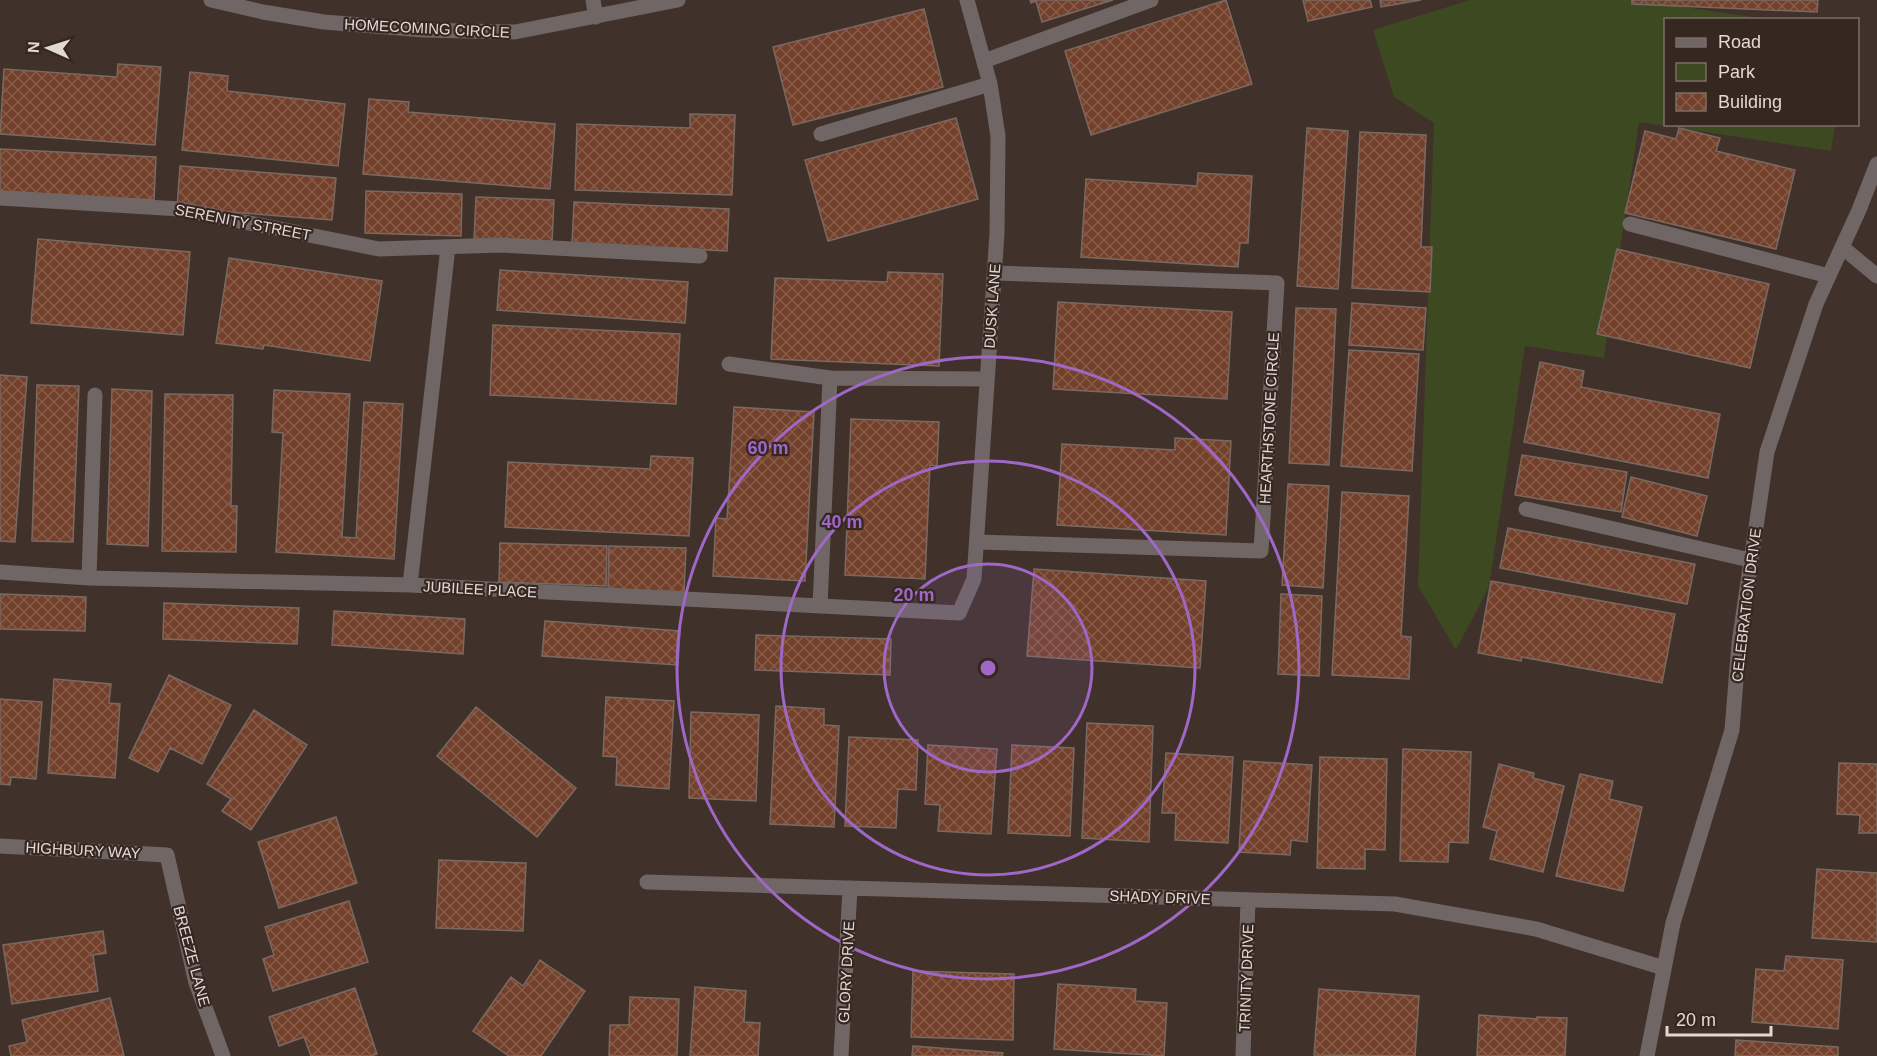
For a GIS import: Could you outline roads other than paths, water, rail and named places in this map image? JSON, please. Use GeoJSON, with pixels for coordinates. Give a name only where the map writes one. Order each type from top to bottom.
{"type":"FeatureCollection","features":[{"type":"Feature","properties":{"kind":"street","name":"HOMECOMING CIRCLE"},"geometry":{"type":"LineString","coordinates":[[212,0],[278,7],[324,22],[413,29],[515,32],[678,0]]}},
{"type":"Feature","properties":{"kind":"street"},"geometry":{"type":"LineString","coordinates":[[593,0],[596,17]]}},
{"type":"Feature","properties":{"kind":"street","name":"DUSK LANE"},"geometry":{"type":"LineString","coordinates":[[959,613],[975,579],[997,233],[998,136],[990,84],[967,0]]}},
{"type":"Feature","properties":{"kind":"street"},"geometry":{"type":"LineString","coordinates":[[984,61],[1151,0]]}},
{"type":"Feature","properties":{"kind":"street"},"geometry":{"type":"LineString","coordinates":[[821,134],[990,84]]}},
{"type":"Feature","properties":{"kind":"street","name":"CELEBRATION DRIVE"},"geometry":{"type":"LineString","coordinates":[[1647,1056],[1673,923],[1732,730],[1739,644],[1767,452],[1816,304],[1859,210],[1877,164]]}},
{"type":"Feature","properties":{"kind":"street","name":"SERENITY STREET"},"geometry":{"type":"LineString","coordinates":[[0,198],[180,208],[379,249],[501,245],[700,256]]}},
{"type":"Feature","properties":{"kind":"street"},"geometry":{"type":"LineString","coordinates":[[1630,224],[1829,276]]}},
{"type":"Feature","properties":{"kind":"street"},"geometry":{"type":"LineString","coordinates":[[410,585],[448,247]]}},
{"type":"Feature","properties":{"kind":"street"},"geometry":{"type":"LineString","coordinates":[[1842,247],[1877,276]]}},
{"type":"Feature","properties":{"kind":"street","name":"HEARTHSTONE CIRCLE"},"geometry":{"type":"LineString","coordinates":[[977,542],[1261,551],[1276,283],[995,273]]}},
{"type":"Feature","properties":{"kind":"street"},"geometry":{"type":"LineString","coordinates":[[729,364],[830,378],[987,379]]}},
{"type":"Feature","properties":{"kind":"street"},"geometry":{"type":"LineString","coordinates":[[820,606],[830,378]]}},
{"type":"Feature","properties":{"kind":"street"},"geometry":{"type":"LineString","coordinates":[[88,578],[95,395]]}},
{"type":"Feature","properties":{"kind":"street"},"geometry":{"type":"LineString","coordinates":[[1526,509],[1750,560]]}},
{"type":"Feature","properties":{"kind":"street","name":"JUBILEE PLACE"},"geometry":{"type":"LineString","coordinates":[[0,572],[88,578],[410,585],[959,613]]}},
{"type":"Feature","properties":{"kind":"street","name":"HIGHBURY WAY"},"geometry":{"type":"LineString","coordinates":[[0,846],[167,855]]}},
{"type":"Feature","properties":{"kind":"street","name":"BREEZE LANE"},"geometry":{"type":"LineString","coordinates":[[167,855],[196,983],[223,1056]]}},
{"type":"Feature","properties":{"kind":"street","name":"SHADY DRIVE"},"geometry":{"type":"LineString","coordinates":[[647,882],[1395,904],[1536,929],[1664,968]]}},
{"type":"Feature","properties":{"kind":"street","name":"GLORY DRIVE"},"geometry":{"type":"LineString","coordinates":[[841,1056],[850,888]]}},
{"type":"Feature","properties":{"kind":"street","name":"TRINITY DRIVE"},"geometry":{"type":"LineString","coordinates":[[1243,1056],[1248,900]]}}]}
